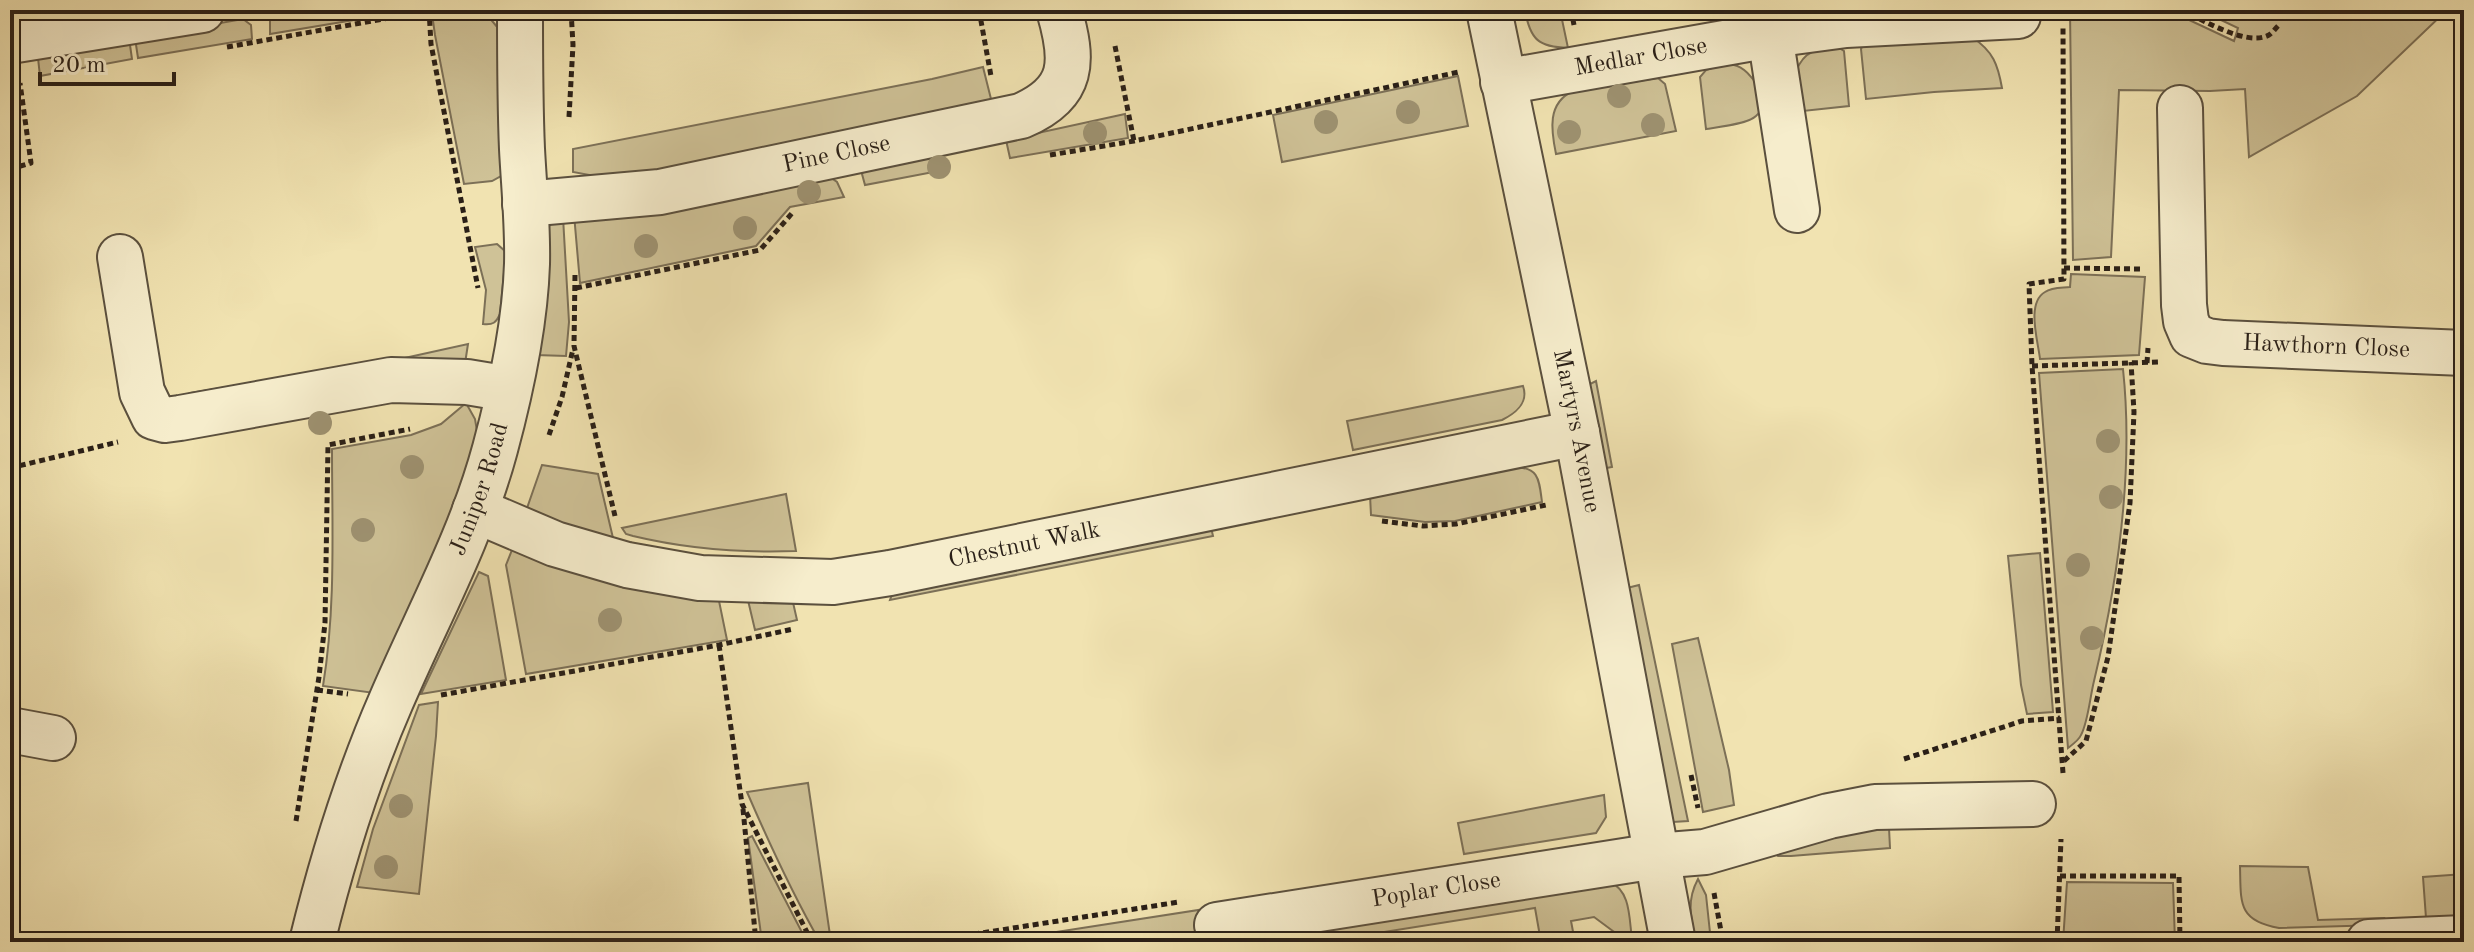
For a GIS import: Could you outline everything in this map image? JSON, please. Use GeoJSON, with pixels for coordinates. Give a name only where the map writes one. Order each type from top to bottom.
{"type":"FeatureCollection","features":[{"type":"Feature","properties":{"kind":"street","name":"Juniper Road"},"geometry":{"type":"LineString","coordinates":[[312,942],[345,822],[391,701],[454,566],[495,450],[509,389],[521,325],[527,265],[520,10]]}},
{"type":"Feature","properties":{"kind":"street","name":"Pine Close"},"geometry":{"type":"LineString","coordinates":[[525,204],[660,192],[1021,116],[1042,107],[1056,94],[1066,76],[1066,33],[1059,10]]}},
{"type":"Feature","properties":{"kind":"street","name":"Martyrs Avenue"},"geometry":{"type":"LineString","coordinates":[[1489,10],[1577,433],[1673,942]]}},
{"type":"Feature","properties":{"kind":"street","name":"Medlar Close"},"geometry":{"type":"LineString","coordinates":[[1501,72],[1846,25],[2018,16]]}},
{"type":"Feature","properties":{"kind":"street"},"geometry":{"type":"LineString","coordinates":[[10,41],[208,30]]}},
{"type":"Feature","properties":{"kind":"street"},"geometry":{"type":"LineString","coordinates":[[1770,35],[1797,210]]}},
{"type":"Feature","properties":{"kind":"street"},"geometry":{"type":"LineString","coordinates":[[2180,108],[2184,305],[2192,335]]}},
{"type":"Feature","properties":{"kind":"street"},"geometry":{"type":"LineString","coordinates":[[120,257],[142,392],[154,417],[165,420],[180,418],[391,380],[467,382],[509,389]]}},
{"type":"Feature","properties":{"kind":"street","name":"Hawthorn Close"},"geometry":{"type":"LineString","coordinates":[[2192,335],[2223,343],[2464,353]]}},
{"type":"Feature","properties":{"kind":"street","name":"Chestnut Walk"},"geometry":{"type":"LineString","coordinates":[[475,510],[555,544],[627,565],[700,578],[833,582],[1577,433]]}},
{"type":"Feature","properties":{"kind":"street"},"geometry":{"type":"LineString","coordinates":[[10,730],[53,738]]}},
{"type":"Feature","properties":{"kind":"street"},"geometry":{"type":"LineString","coordinates":[[1656,856],[1705,852],[1829,816],[1875,807],[2052,804]]}},
{"type":"Feature","properties":{"kind":"street","name":"Poplar Close"},"geometry":{"type":"LineString","coordinates":[[1217,925],[1656,856]]}},
{"type":"Feature","properties":{"kind":"street"},"geometry":{"type":"LineString","coordinates":[[2369,942],[2464,938]]}},
{"type":"Feature","properties":{"kind":"path"},"geometry":{"type":"LineString","coordinates":[[208,30],[428,10],[431,44],[480,295]]}},
{"type":"Feature","properties":{"kind":"path"},"geometry":{"type":"LineString","coordinates":[[569,130],[573,45],[571,10]]}},
{"type":"Feature","properties":{"kind":"path"},"geometry":{"type":"LineString","coordinates":[[2182,10],[2236,35],[2253,38],[2268,36],[2278,26]]}},
{"type":"Feature","properties":{"kind":"path"},"geometry":{"type":"LineString","coordinates":[[2057,942],[2060,876],[2052,804],[2063,762],[2032,366],[2029,284],[2064,279],[2063,25]]}},
{"type":"Feature","properties":{"kind":"path"},"geometry":{"type":"LineString","coordinates":[[1113,39],[1134,141]]}},
{"type":"Feature","properties":{"kind":"path"},"geometry":{"type":"LineString","coordinates":[[1043,156],[1501,72]]}},
{"type":"Feature","properties":{"kind":"path"},"geometry":{"type":"LineString","coordinates":[[10,169],[31,163],[20,83],[34,80]]}},
{"type":"Feature","properties":{"kind":"path"},"geometry":{"type":"LineString","coordinates":[[576,288],[760,250],[792,211],[807,208]]}},
{"type":"Feature","properties":{"kind":"path"},"geometry":{"type":"LineString","coordinates":[[2064,268],[2151,270]]}},
{"type":"Feature","properties":{"kind":"path"},"geometry":{"type":"LineString","coordinates":[[575,273],[574,346],[627,565]]}},
{"type":"Feature","properties":{"kind":"path"},"geometry":{"type":"LineString","coordinates":[[2032,366],[2171,362],[2192,335]]}},
{"type":"Feature","properties":{"kind":"path"},"geometry":{"type":"LineString","coordinates":[[2147,363],[2148,347]]}},
{"type":"Feature","properties":{"kind":"path"},"geometry":{"type":"LineString","coordinates":[[2063,762],[2086,741],[2108,657],[2130,503],[2134,412],[2131,362]]}},
{"type":"Feature","properties":{"kind":"path"},"geometry":{"type":"LineString","coordinates":[[10,468],[133,438],[154,417]]}},
{"type":"Feature","properties":{"kind":"path"},"geometry":{"type":"LineString","coordinates":[[295,826],[325,623],[328,445],[413,428]]}},
{"type":"Feature","properties":{"kind":"path"},"geometry":{"type":"LineString","coordinates":[[317,690],[391,701],[419,699],[719,645],[805,626]]}},
{"type":"Feature","properties":{"kind":"path"},"geometry":{"type":"LineString","coordinates":[[719,645],[742,804],[756,942]]}},
{"type":"Feature","properties":{"kind":"path"},"geometry":{"type":"LineString","coordinates":[[742,804],[812,942]]}},
{"type":"Feature","properties":{"kind":"path"},"geometry":{"type":"LineString","coordinates":[[2060,876],[2179,876],[2180,942]]}},
{"type":"Feature","properties":{"kind":"path"},"geometry":{"type":"LineString","coordinates":[[924,942],[1210,897],[1217,925]]}},
{"type":"Feature","properties":{"kind":"shaded area"},"geometry":{"type":"Polygon","coordinates":[[[287,10],[414,10],[270,34],[270,16],[287,10]]]}},
{"type":"Feature","properties":{"kind":"shaded area"},"geometry":{"type":"Polygon","coordinates":[[[436,10],[483,10],[498,28],[504,166],[501,176],[492,181],[464,184],[435,35],[433,21],[436,10]]]}},
{"type":"Feature","properties":{"kind":"shaded area"},"geometry":{"type":"Polygon","coordinates":[[[1525,10],[1560,10],[1568,48],[1550,46],[1538,40],[1533,35],[1525,10]]]}},
{"type":"Feature","properties":{"kind":"shaded area"},"geometry":{"type":"Polygon","coordinates":[[[2070,10],[2168,10],[2234,41],[2238,28],[2200,10],[2447,10],[2357,96],[2249,157],[2245,89],[2119,90],[2111,257],[2073,260],[2070,10]]]}},
{"type":"Feature","properties":{"kind":"shaded area"},"geometry":{"type":"Polygon","coordinates":[[[243,19],[251,25],[252,39],[138,58],[135,38],[243,19]]]}},
{"type":"Feature","properties":{"kind":"shaded area"},"geometry":{"type":"Polygon","coordinates":[[[129,38],[132,59],[40,76],[38,58],[129,38]]]}},
{"type":"Feature","properties":{"kind":"shaded area"},"geometry":{"type":"Polygon","coordinates":[[[1973,38],[1994,59],[2002,88],[1866,99],[1861,49],[1865,40],[1973,38]]]}},
{"type":"Feature","properties":{"kind":"shaded area"},"geometry":{"type":"Polygon","coordinates":[[[1836,46],[1844,51],[1849,106],[1803,111],[1791,81],[1795,72],[1807,55],[1836,46]]]}},
{"type":"Feature","properties":{"kind":"shaded area"},"geometry":{"type":"Polygon","coordinates":[[[1732,65],[1747,73],[1758,87],[1762,103],[1756,116],[1746,121],[1706,129],[1700,77],[1706,70],[1732,65]]]}},
{"type":"Feature","properties":{"kind":"shaded area"},"geometry":{"type":"Polygon","coordinates":[[[983,67],[993,107],[628,177],[600,177],[573,172],[573,149],[983,67]]]}},
{"type":"Feature","properties":{"kind":"shaded area"},"geometry":{"type":"Polygon","coordinates":[[[1458,76],[1468,126],[1282,162],[1273,115],[1458,76]]]}},
{"type":"Feature","properties":{"kind":"shaded area"},"geometry":{"type":"Polygon","coordinates":[[[1658,78],[1665,84],[1676,131],[1556,154],[1553,118],[1565,96],[1573,91],[1658,78]]]}},
{"type":"Feature","properties":{"kind":"shaded area"},"geometry":{"type":"Polygon","coordinates":[[[1125,114],[1128,138],[1010,158],[1006,140],[1125,114]]]}},
{"type":"Feature","properties":{"kind":"shaded area"},"geometry":{"type":"Polygon","coordinates":[[[935,153],[942,160],[944,170],[865,185],[862,174],[867,164],[935,153]]]}},
{"type":"Feature","properties":{"kind":"shaded area"},"geometry":{"type":"Polygon","coordinates":[[[827,175],[837,182],[844,197],[790,207],[756,246],[580,283],[574,214],[827,175]]]}},
{"type":"Feature","properties":{"kind":"shaded area"},"geometry":{"type":"Polygon","coordinates":[[[563,217],[569,322],[566,356],[536,355],[547,228],[563,217]]]}},
{"type":"Feature","properties":{"kind":"shaded area"},"geometry":{"type":"Polygon","coordinates":[[[497,244],[506,252],[500,314],[494,323],[483,324],[486,290],[475,247],[497,244]]]}},
{"type":"Feature","properties":{"kind":"shaded area"},"geometry":{"type":"Polygon","coordinates":[[[2071,274],[2145,277],[2139,355],[2040,359],[2036,305],[2039,297],[2048,290],[2070,287],[2071,274]]]}},
{"type":"Feature","properties":{"kind":"shaded area"},"geometry":{"type":"Polygon","coordinates":[[[468,344],[464,370],[194,401],[190,393],[400,359],[468,344]]]}},
{"type":"Feature","properties":{"kind":"shaded area"},"geometry":{"type":"Polygon","coordinates":[[[2123,369],[2125,487],[2117,565],[2085,723],[2080,737],[2068,748],[2039,373],[2123,369]]]}},
{"type":"Feature","properties":{"kind":"shaded area"},"geometry":{"type":"Polygon","coordinates":[[[1596,381],[1612,467],[1601,469],[1584,387],[1596,381]]]}},
{"type":"Feature","properties":{"kind":"shaded area"},"geometry":{"type":"Polygon","coordinates":[[[1523,386],[1524,398],[1520,407],[1502,420],[1353,450],[1347,421],[1523,386]]]}},
{"type":"Feature","properties":{"kind":"shaded area"},"geometry":{"type":"Polygon","coordinates":[[[466,403],[475,419],[477,431],[467,468],[444,534],[374,693],[323,686],[332,597],[332,449],[411,435],[441,424],[466,403]]]}},
{"type":"Feature","properties":{"kind":"shaded area"},"geometry":{"type":"Polygon","coordinates":[[[542,465],[598,474],[613,538],[526,511],[542,465]]]}},
{"type":"Feature","properties":{"kind":"shaded area"},"geometry":{"type":"Polygon","coordinates":[[[1513,467],[1533,472],[1542,502],[1455,521],[1425,522],[1371,515],[1370,495],[1513,467]]]}},
{"type":"Feature","properties":{"kind":"shaded area"},"geometry":{"type":"Polygon","coordinates":[[[786,494],[796,551],[734,551],[694,547],[633,536],[626,534],[622,528],[786,494]]]}},
{"type":"Feature","properties":{"kind":"shaded area"},"geometry":{"type":"Polygon","coordinates":[[[1210,523],[1213,536],[890,600],[895,586],[1210,523]]]}},
{"type":"Feature","properties":{"kind":"shaded area"},"geometry":{"type":"Polygon","coordinates":[[[514,545],[718,596],[727,640],[526,674],[506,565],[514,545]]]}},
{"type":"Feature","properties":{"kind":"shaded area"},"geometry":{"type":"Polygon","coordinates":[[[2040,553],[2053,712],[2027,714],[2021,685],[2008,556],[2040,553]]]}},
{"type":"Feature","properties":{"kind":"shaded area"},"geometry":{"type":"Polygon","coordinates":[[[479,572],[488,576],[506,680],[421,694],[479,572]]]}},
{"type":"Feature","properties":{"kind":"shaded area"},"geometry":{"type":"Polygon","coordinates":[[[1639,585],[1688,821],[1673,822],[1623,589],[1639,585]]]}},
{"type":"Feature","properties":{"kind":"shaded area"},"geometry":{"type":"Polygon","coordinates":[[[747,596],[792,598],[797,620],[755,630],[747,596]]]}},
{"type":"Feature","properties":{"kind":"shaded area"},"geometry":{"type":"Polygon","coordinates":[[[1698,638],[1729,770],[1734,805],[1703,812],[1672,644],[1698,638]]]}},
{"type":"Feature","properties":{"kind":"shaded area"},"geometry":{"type":"Polygon","coordinates":[[[438,702],[419,894],[357,887],[373,829],[419,705],[438,702]]]}},
{"type":"Feature","properties":{"kind":"shaded area"},"geometry":{"type":"Polygon","coordinates":[[[808,783],[831,942],[820,942],[781,868],[747,792],[808,783]]]}},
{"type":"Feature","properties":{"kind":"shaded area"},"geometry":{"type":"Polygon","coordinates":[[[1604,795],[1606,817],[1596,833],[1464,854],[1458,823],[1604,795]]]}},
{"type":"Feature","properties":{"kind":"shaded area"},"geometry":{"type":"Polygon","coordinates":[[[1889,828],[1890,848],[1791,856],[1774,853],[1843,829],[1889,828]]]}},
{"type":"Feature","properties":{"kind":"shaded area"},"geometry":{"type":"Polygon","coordinates":[[[752,836],[807,942],[762,942],[748,838],[752,836]]]}},
{"type":"Feature","properties":{"kind":"shaded area"},"geometry":{"type":"Polygon","coordinates":[[[2240,866],[2308,867],[2318,920],[2384,918],[2381,925],[2279,928],[2265,925],[2248,915],[2244,908],[2240,866]]]}},
{"type":"Feature","properties":{"kind":"shaded area"},"geometry":{"type":"Polygon","coordinates":[[[2464,874],[2464,920],[2426,918],[2423,877],[2464,874]]]}},
{"type":"Feature","properties":{"kind":"shaded area"},"geometry":{"type":"Polygon","coordinates":[[[1698,879],[1706,895],[1711,942],[1696,942],[1694,934],[1691,903],[1698,879]]]}},
{"type":"Feature","properties":{"kind":"shaded area"},"geometry":{"type":"Polygon","coordinates":[[[1610,882],[1617,886],[1625,899],[1632,939],[1625,940],[1594,917],[1571,921],[1575,942],[1541,942],[1535,908],[1321,942],[1300,942],[1311,930],[1610,882]]]}},
{"type":"Feature","properties":{"kind":"shaded area"},"geometry":{"type":"Polygon","coordinates":[[[2067,882],[2173,883],[2175,942],[2063,942],[2067,882]]]}},
{"type":"Feature","properties":{"kind":"shaded area"},"geometry":{"type":"Polygon","coordinates":[[[1205,909],[1210,942],[991,942],[1205,909]]]}}]}
